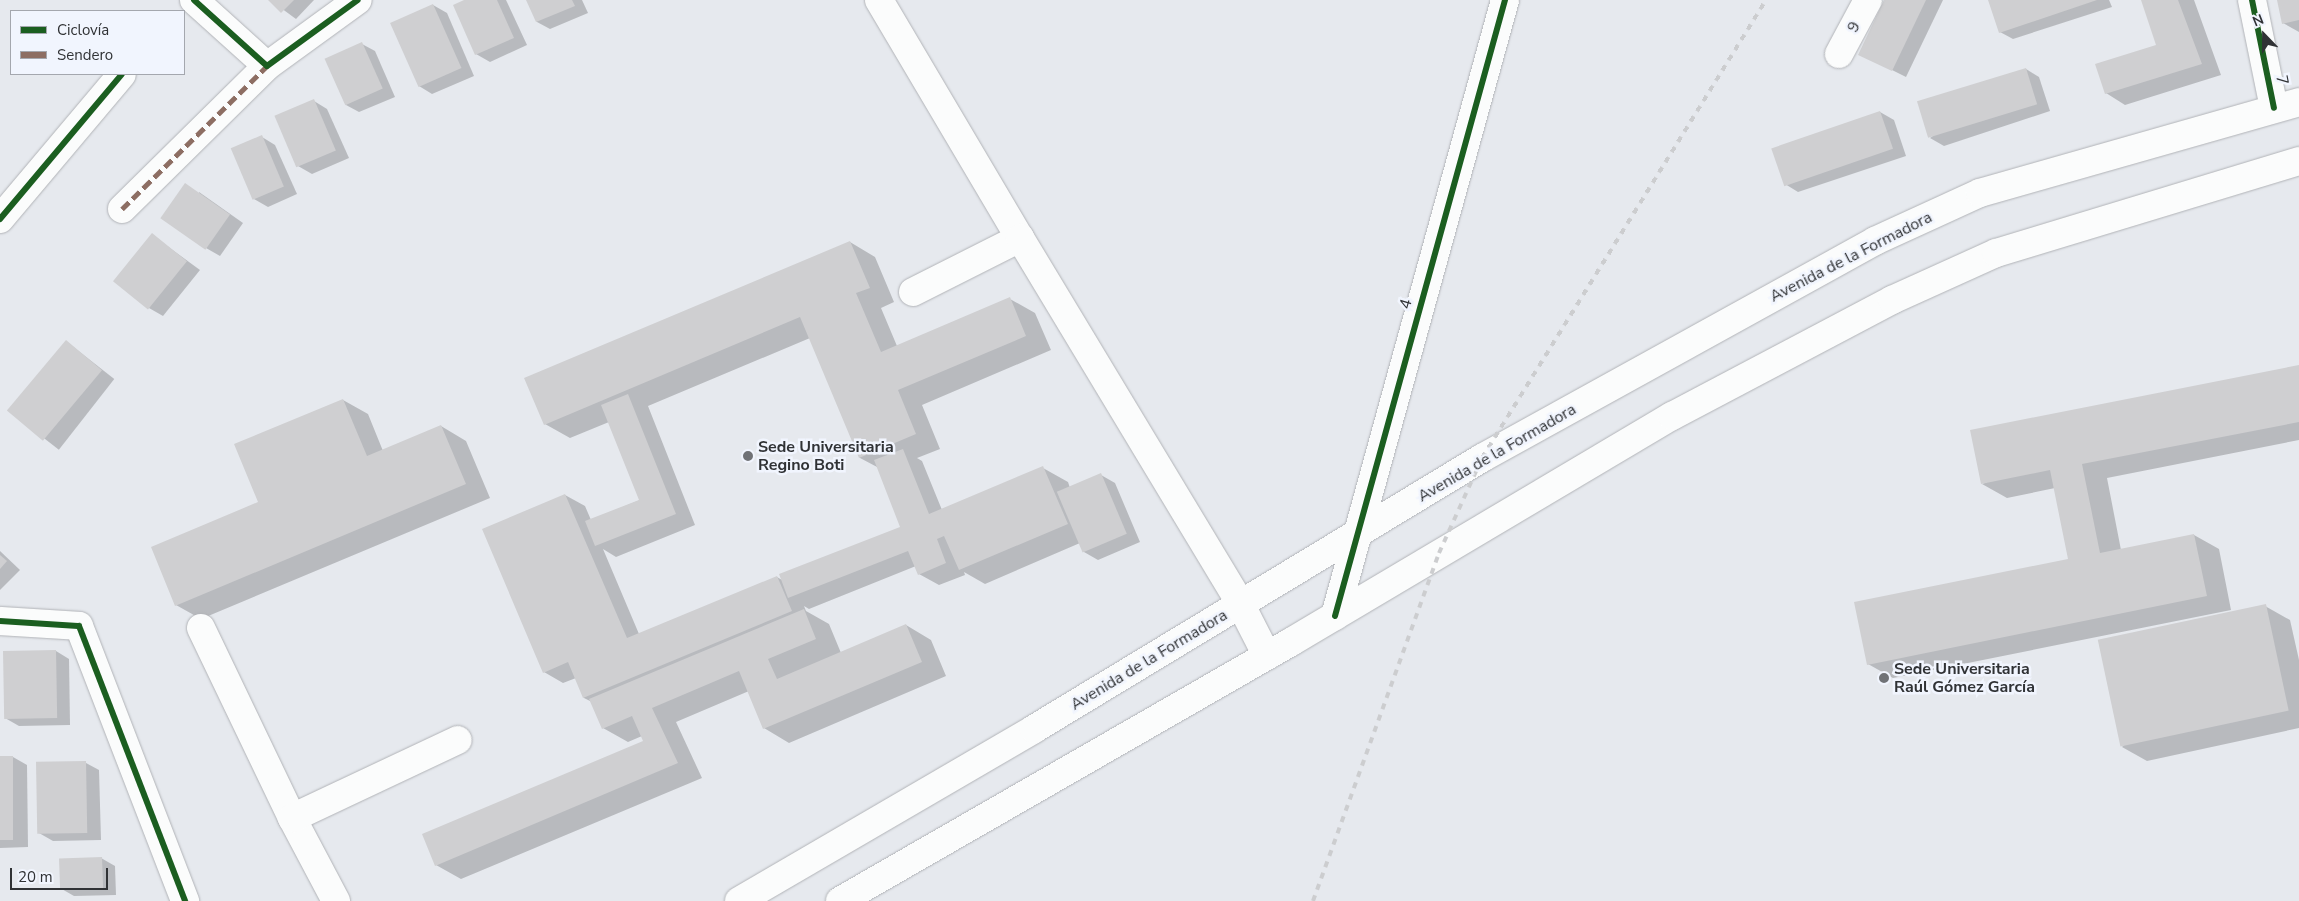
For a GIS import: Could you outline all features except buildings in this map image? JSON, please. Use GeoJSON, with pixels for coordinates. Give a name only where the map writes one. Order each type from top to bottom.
{"type":"FeatureCollection","features":[{"type":"Feature","properties":{"kind":"main road"},"geometry":{"type":"LineString","coordinates":[[175,10],[183,0]]}},
{"type":"Feature","properties":{"kind":"main road"},"geometry":{"type":"LineString","coordinates":[[194,0],[267,66]]}},
{"type":"Feature","properties":{"kind":"main road"},"geometry":{"type":"LineString","coordinates":[[122,209],[267,66],[358,0]]}},
{"type":"Feature","properties":{"kind":"main road"},"geometry":{"type":"LineString","coordinates":[[879,0],[1241,605],[1266,656]]}},
{"type":"Feature","properties":{"kind":"main road","name":"4"},"geometry":{"type":"LineString","coordinates":[[1335,616],[1355,537],[1505,0]]}},
{"type":"Feature","properties":{"kind":"main road","name":"9"},"geometry":{"type":"LineString","coordinates":[[1839,54],[1868,0]]}},
{"type":"Feature","properties":{"kind":"main road","name":"7"},"geometry":{"type":"LineString","coordinates":[[2252,0],[2286,105]]}},
{"type":"Feature","properties":{"kind":"main road"},"geometry":{"type":"LineString","coordinates":[[0,219],[121,75]]}},
{"type":"Feature","properties":{"kind":"main road","name":"Avenida de la Formadora"},"geometry":{"type":"LineString","coordinates":[[739,901],[1241,605],[1482,458],[1875,241],[1980,192],[2286,105]]}},
{"type":"Feature","properties":{"kind":"main road"},"geometry":{"type":"LineString","coordinates":[[840,901],[1335,616],[1672,416],[1892,300],[1996,253],[2299,161]]}},
{"type":"Feature","properties":{"kind":"main road"},"geometry":{"type":"LineString","coordinates":[[913,292],[1020,238]]}},
{"type":"Feature","properties":{"kind":"main road"},"geometry":{"type":"LineString","coordinates":[[0,622],[79,626],[185,901]]}},
{"type":"Feature","properties":{"kind":"main road"},"geometry":{"type":"LineString","coordinates":[[202,628],[292,818],[336,901]]}},
{"type":"Feature","properties":{"kind":"main road"},"geometry":{"type":"LineString","coordinates":[[292,818],[458,740]]}},
{"type":"Feature","properties":{"kind":"railway"},"geometry":{"type":"LineString","coordinates":[[1313,901],[1439,553],[1482,458],[1766,0]]}},
{"type":"Feature","properties":{"kind":"marked path"},"geometry":{"type":"LineString","coordinates":[[122,209],[267,66]]}},
{"type":"Feature","properties":{"kind":"cycle path"},"geometry":{"type":"LineString","coordinates":[[194,0],[267,66],[358,0]]}},
{"type":"Feature","properties":{"kind":"cycle path"},"geometry":{"type":"LineString","coordinates":[[1335,616],[1505,0]]}},
{"type":"Feature","properties":{"kind":"cycle path"},"geometry":{"type":"LineString","coordinates":[[2252,0],[2274,108]]}},
{"type":"Feature","properties":{"kind":"cycle path"},"geometry":{"type":"LineString","coordinates":[[0,219],[121,75]]}},
{"type":"Feature","properties":{"kind":"cycle path"},"geometry":{"type":"LineString","coordinates":[[0,621],[79,626],[185,901]]}},
{"type":"Feature","properties":{"kind":"place","name":"Sede Universitaria Regino Boti"},"geometry":{"type":"Point","coordinates":[748,456]}},
{"type":"Feature","properties":{"kind":"place","name":"Sede Universitaria Raúl Gómez García"},"geometry":{"type":"Point","coordinates":[1884,678]}}]}
